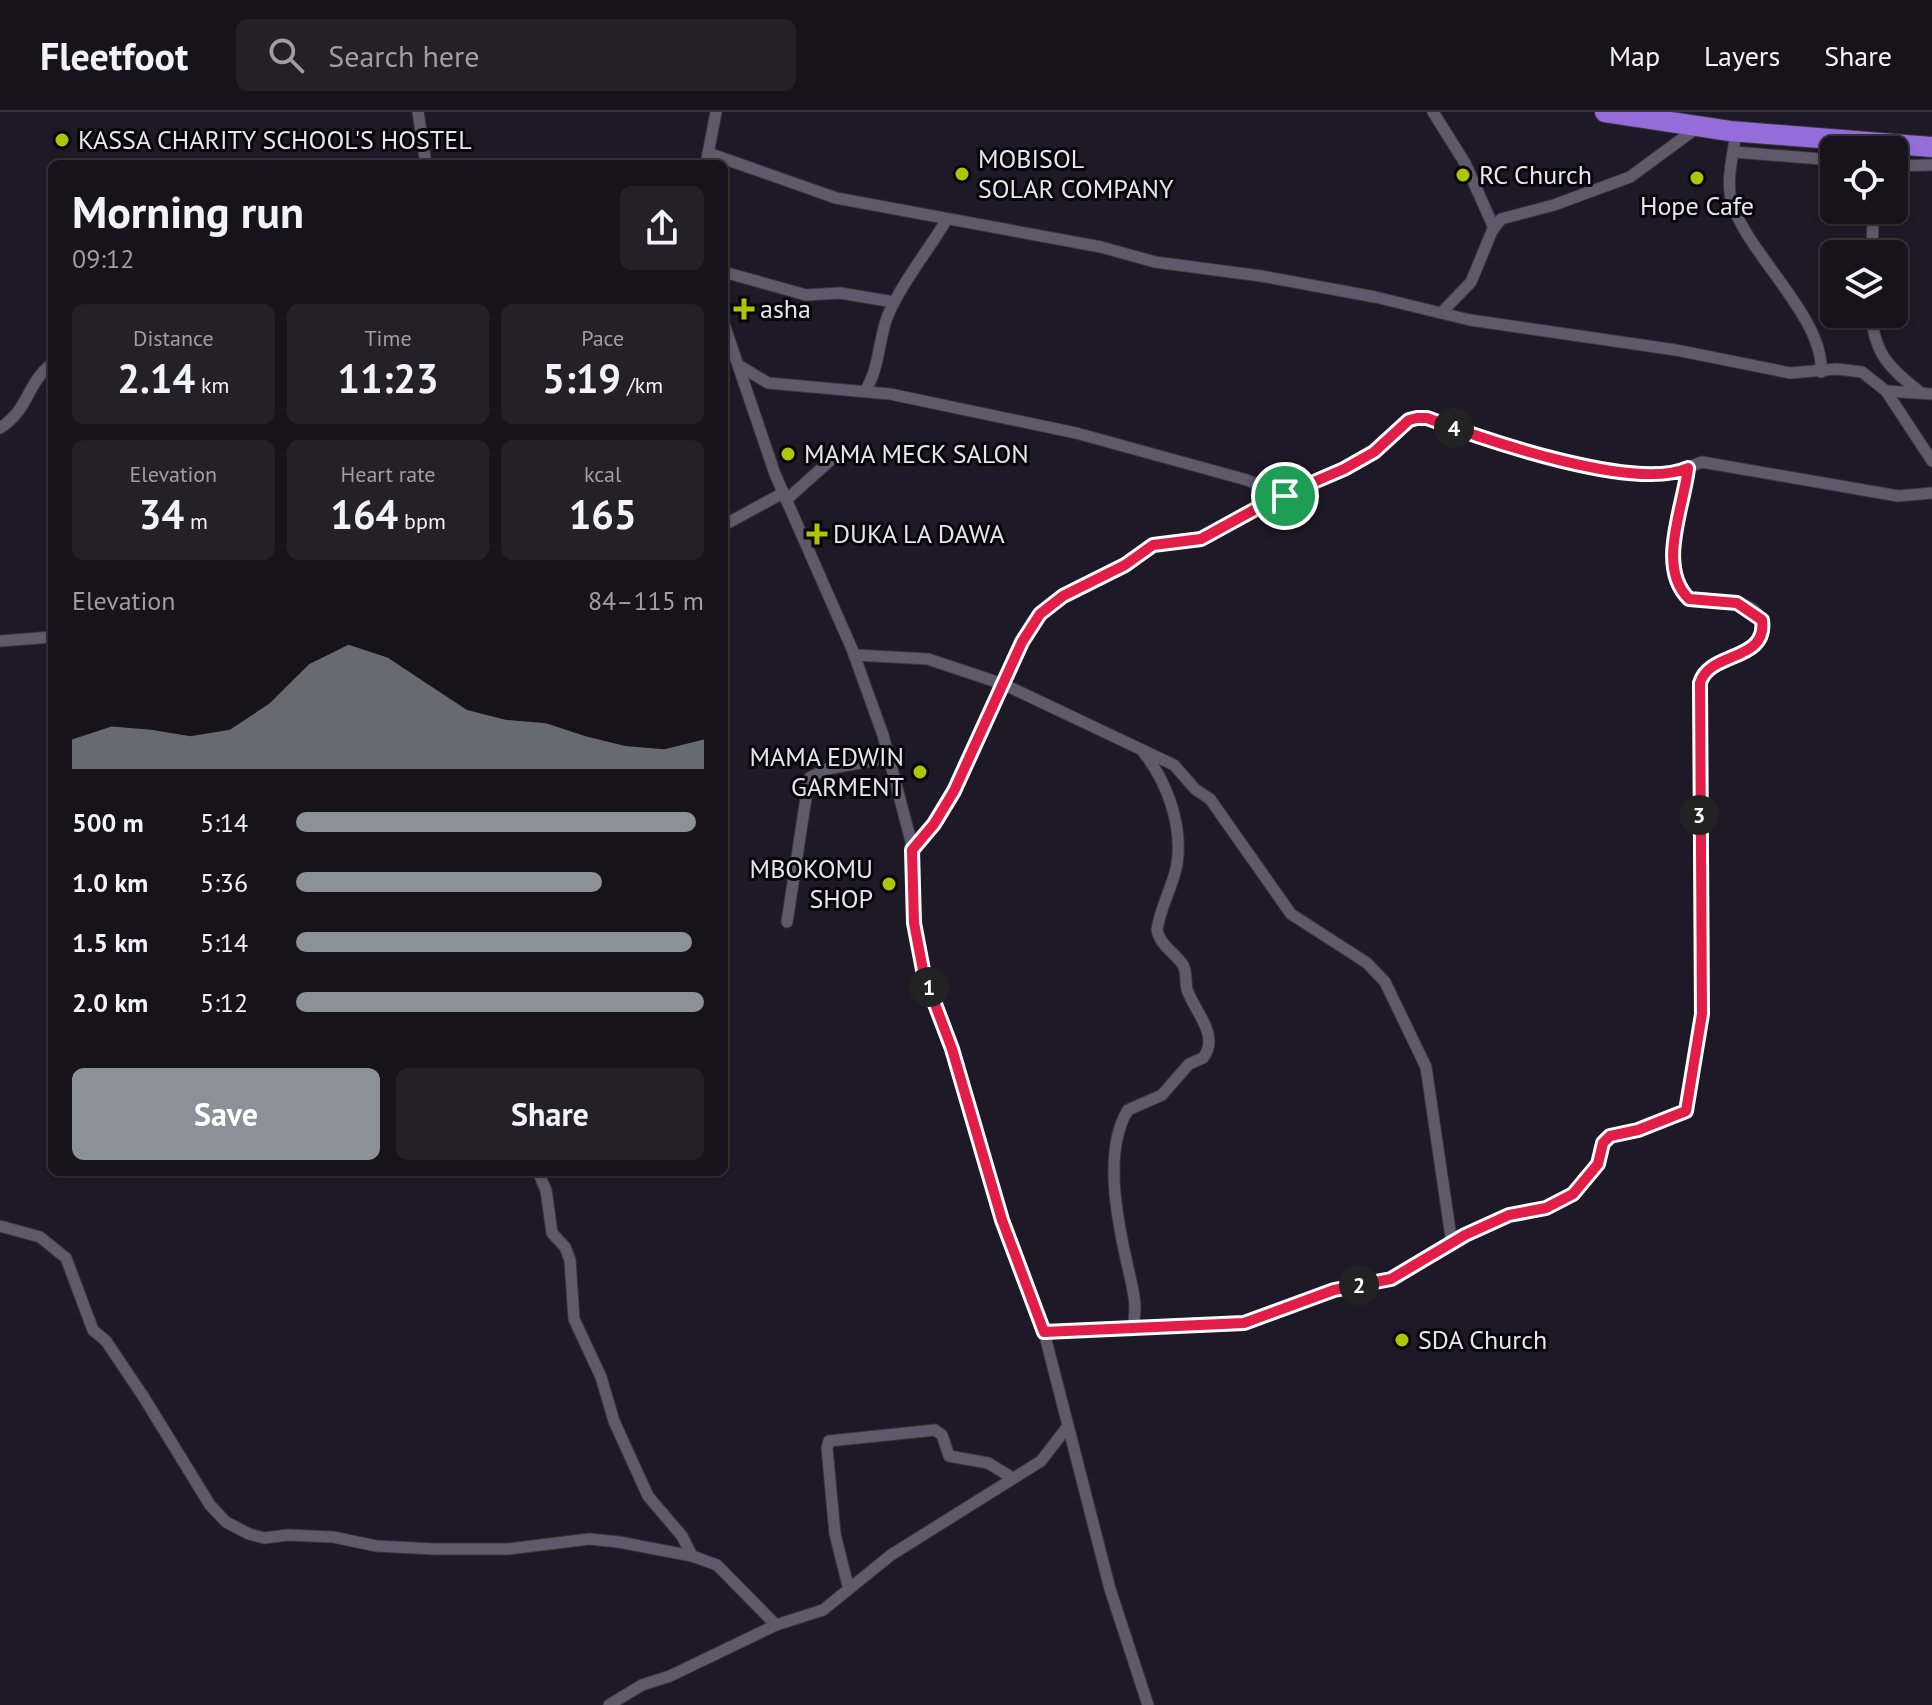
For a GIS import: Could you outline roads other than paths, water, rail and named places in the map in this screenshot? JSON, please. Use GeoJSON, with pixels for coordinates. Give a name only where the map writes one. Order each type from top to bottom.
{"type":"FeatureCollection","features":[{"type":"Feature","properties":{"kind":"highway"},"geometry":{"type":"LineString","coordinates":[[1605,112],[1698,127],[1932,147]]}},
{"type":"Feature","properties":{"kind":"street"},"geometry":{"type":"LineString","coordinates":[[418,112],[425,160]]}},
{"type":"Feature","properties":{"kind":"street"},"geometry":{"type":"LineString","coordinates":[[707,159],[716,112]]}},
{"type":"Feature","properties":{"kind":"street"},"geometry":{"type":"LineString","coordinates":[[1433,112],[1465,163],[1494,228]]}},
{"type":"Feature","properties":{"kind":"street"},"geometry":{"type":"LineString","coordinates":[[1442,312],[1468,287],[1494,228],[1508,216],[1554,205],[1630,177],[1698,127]]}},
{"type":"Feature","properties":{"kind":"street"},"geometry":{"type":"LineString","coordinates":[[1736,131],[1730,196],[1738,219],[1785,287],[1817,344],[1821,372]]}},
{"type":"Feature","properties":{"kind":"street"},"geometry":{"type":"LineString","coordinates":[[1734,152],[1820,159]]}},
{"type":"Feature","properties":{"kind":"street"},"geometry":{"type":"LineString","coordinates":[[728,165],[836,198],[1101,247],[1155,262],[1261,276],[1470,320],[1676,350],[1790,373],[1844,369],[1862,372],[1886,391],[1932,461]]}},
{"type":"Feature","properties":{"kind":"street"},"geometry":{"type":"LineString","coordinates":[[1908,166],[1932,165]]}},
{"type":"Feature","properties":{"kind":"street"},"geometry":{"type":"LineString","coordinates":[[865,391],[876,372],[880,340],[894,302],[947,219]]}},
{"type":"Feature","properties":{"kind":"street"},"geometry":{"type":"LineString","coordinates":[[728,273],[806,295],[840,293],[894,302]]}},
{"type":"Feature","properties":{"kind":"street"},"geometry":{"type":"LineString","coordinates":[[1874,328],[1878,351],[1893,370],[1926,394]]}},
{"type":"Feature","properties":{"kind":"street"},"geometry":{"type":"LineString","coordinates":[[728,335],[784,496],[855,655],[883,735],[912,850],[914,923],[924,975],[952,1049],[1002,1220],[1044,1332],[1110,1589],[1148,1705]]}},
{"type":"Feature","properties":{"kind":"street"},"geometry":{"type":"LineString","coordinates":[[739,366],[768,383],[865,391],[1112,442],[1247,480],[1285,496]]}},
{"type":"Feature","properties":{"kind":"street"},"geometry":{"type":"LineString","coordinates":[[0,428],[16,418],[36,376],[48,367]]}},
{"type":"Feature","properties":{"kind":"street"},"geometry":{"type":"LineString","coordinates":[[1886,391],[1926,394]]}},
{"type":"Feature","properties":{"kind":"street"},"geometry":{"type":"LineString","coordinates":[[912,850],[934,824],[954,791],[1033,622],[1063,596],[1125,565],[1153,545],[1201,539],[1374,452],[1409,420],[1427,418],[1521,451],[1579,464],[1657,475],[1709,463],[1898,496],[1932,493]]}},
{"type":"Feature","properties":{"kind":"street"},"geometry":{"type":"LineString","coordinates":[[728,523],[784,496],[833,458]]}},
{"type":"Feature","properties":{"kind":"street"},"geometry":{"type":"LineString","coordinates":[[1044,1332],[1251,1322],[1319,1294],[1403,1275],[1452,1244],[1509,1215],[1561,1202],[1587,1179],[1610,1136],[1681,1116],[1688,1106],[1690,1072],[1702,1014],[1700,683],[1705,670],[1715,663],[1744,654],[1753,646],[1763,626],[1759,615],[1750,608],[1727,601],[1689,599],[1681,590],[1673,546],[1688,468]]}},
{"type":"Feature","properties":{"kind":"street"},"geometry":{"type":"LineString","coordinates":[[0,641],[48,637]]}},
{"type":"Feature","properties":{"kind":"street"},"geometry":{"type":"LineString","coordinates":[[855,655],[928,659],[1003,684],[1174,765],[1195,789],[1210,799],[1291,914],[1367,963],[1385,982],[1419,1048],[1429,1080],[1452,1244]]}},
{"type":"Feature","properties":{"kind":"street"},"geometry":{"type":"LineString","coordinates":[[1132,1330],[1137,1305],[1119,1220],[1116,1137],[1128,1110],[1162,1095],[1189,1064],[1203,1058],[1207,1047],[1203,1018],[1187,988],[1183,965],[1158,937],[1157,930],[1177,864],[1177,844],[1164,781],[1141,749]]}},
{"type":"Feature","properties":{"kind":"street"},"geometry":{"type":"LineString","coordinates":[[787,922],[809,778],[816,772],[887,758]]}},
{"type":"Feature","properties":{"kind":"street"},"geometry":{"type":"LineString","coordinates":[[540,1176],[546,1190],[550,1227],[570,1260],[574,1319],[601,1377],[614,1421],[648,1496],[682,1536],[692,1556]]}},
{"type":"Feature","properties":{"kind":"street"},"geometry":{"type":"LineString","coordinates":[[0,1226],[40,1237],[66,1258],[93,1330],[106,1341],[197,1478],[210,1505],[226,1522],[249,1534],[264,1538],[288,1535],[333,1537],[376,1546],[434,1549],[508,1549],[589,1539],[692,1556],[729,1575],[776,1625]]}},
{"type":"Feature","properties":{"kind":"street"},"geometry":{"type":"LineString","coordinates":[[609,1705],[642,1685],[670,1676],[776,1625],[823,1610],[848,1586],[1011,1477],[1041,1461],[1068,1426]]}},
{"type":"Feature","properties":{"kind":"street"},"geometry":{"type":"LineString","coordinates":[[848,1586],[835,1534],[827,1448],[829,1441],[935,1430],[942,1435],[951,1457],[988,1463],[1011,1477]]}},
{"type":"Feature","properties":{"kind":"place","name":"KASSA CHARITY SCHOOL'S HOSTEL"},"geometry":{"type":"Point","coordinates":[62,140]}},
{"type":"Feature","properties":{"kind":"place","name":"MOBISOL SOLAR COMPANY"},"geometry":{"type":"Point","coordinates":[962,174]}},
{"type":"Feature","properties":{"kind":"place","name":"RC Church"},"geometry":{"type":"Point","coordinates":[1463,175]}},
{"type":"Feature","properties":{"kind":"place","name":"Hope Cafe"},"geometry":{"type":"Point","coordinates":[1697,178]}},
{"type":"Feature","properties":{"kind":"place","name":"asha"},"geometry":{"type":"Point","coordinates":[744,309]}},
{"type":"Feature","properties":{"kind":"place","name":"MAMA MECK SALON"},"geometry":{"type":"Point","coordinates":[788,454]}},
{"type":"Feature","properties":{"kind":"place","name":"DUKA LA DAWA"},"geometry":{"type":"Point","coordinates":[817,534]}},
{"type":"Feature","properties":{"kind":"place","name":"MAMA EDWIN GARMENT"},"geometry":{"type":"Point","coordinates":[920,772]}},
{"type":"Feature","properties":{"kind":"place","name":"MBOKOMU SHOP"},"geometry":{"type":"Point","coordinates":[889,884]}},
{"type":"Feature","properties":{"kind":"place","name":"SDA Church"},"geometry":{"type":"Point","coordinates":[1402,1340]}}]}
